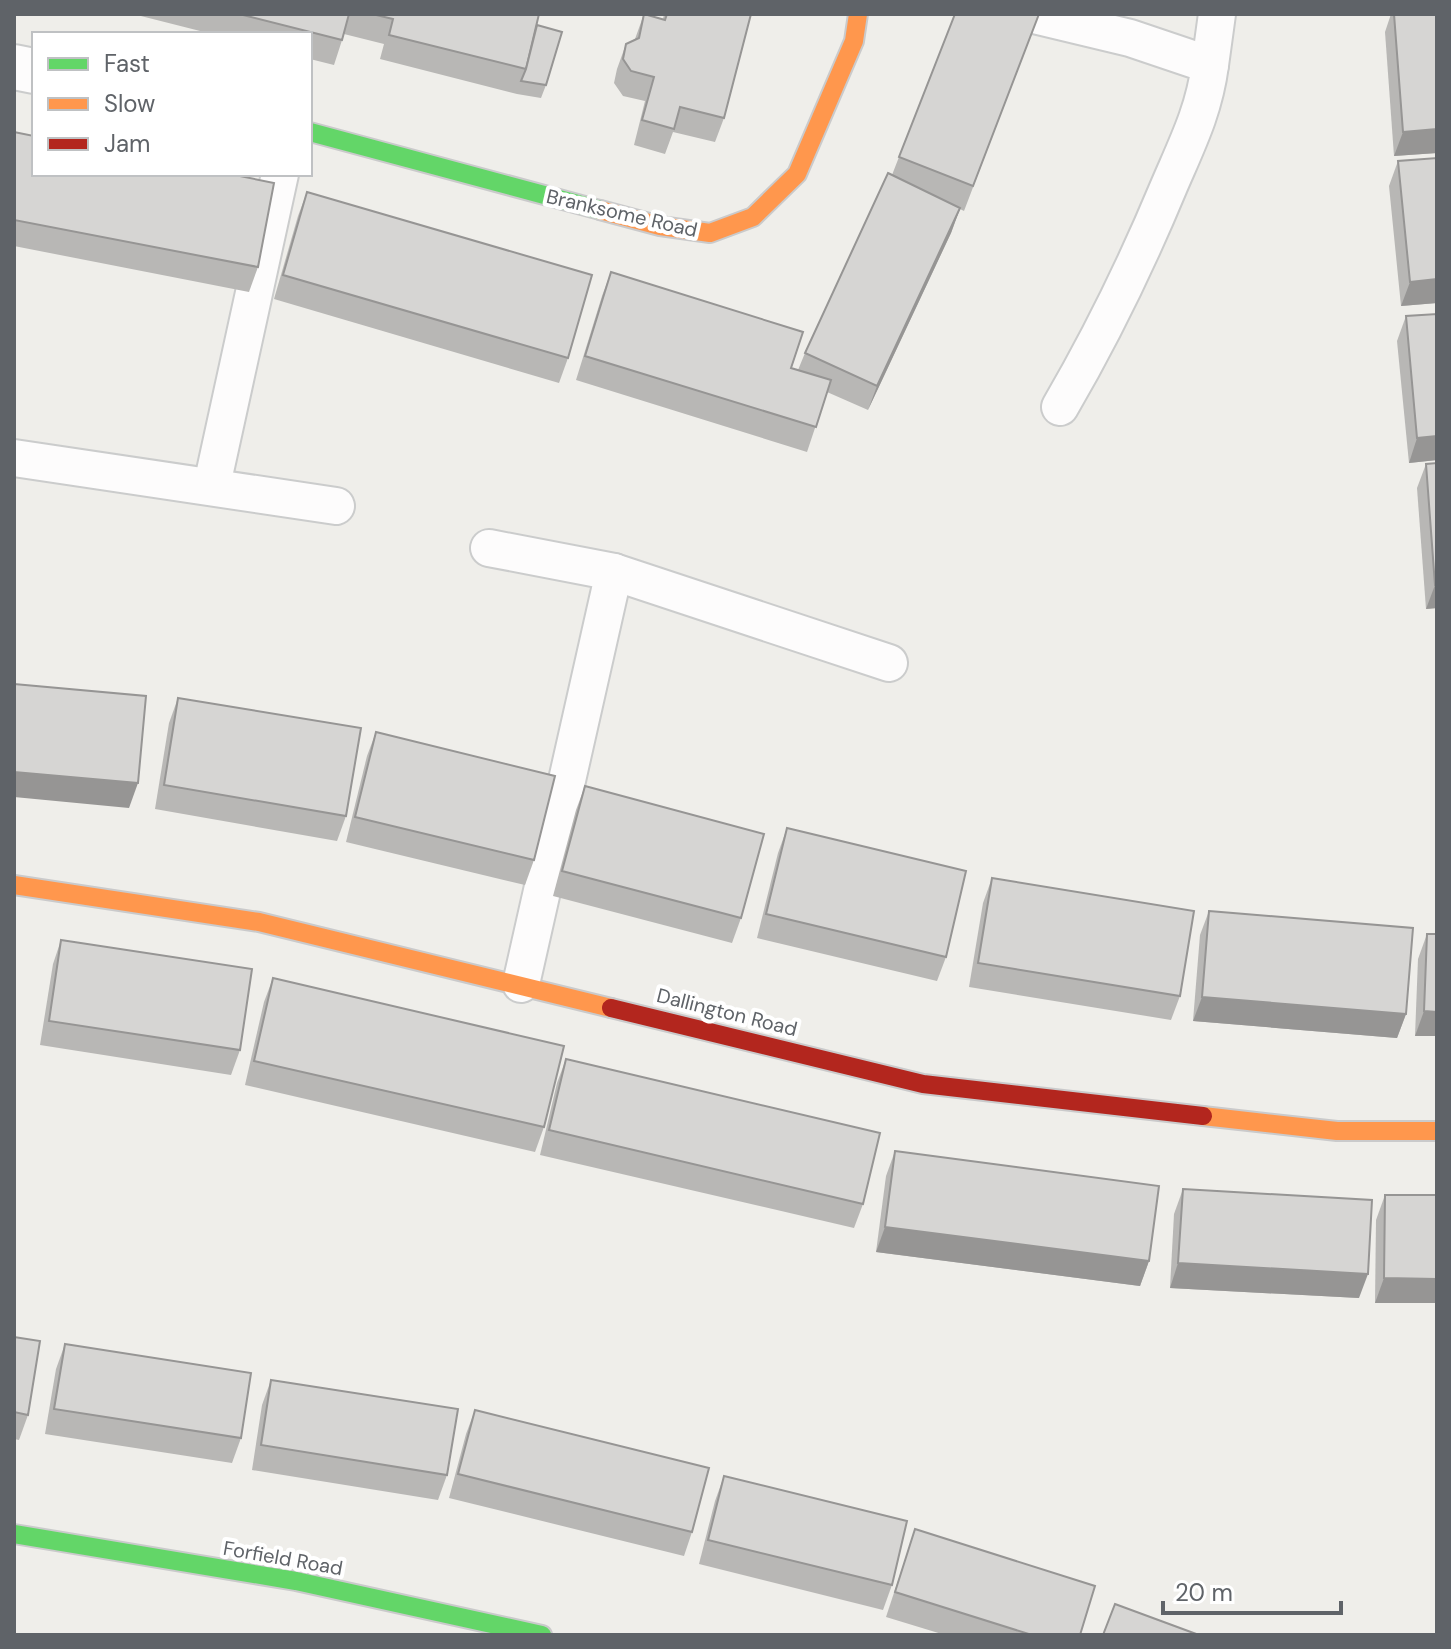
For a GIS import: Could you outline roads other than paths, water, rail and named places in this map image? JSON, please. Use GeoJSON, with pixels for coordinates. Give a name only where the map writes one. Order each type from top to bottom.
{"type":"FeatureCollection","features":[{"type":"Feature","properties":{"kind":"street","name":"Branksome Road"},"geometry":{"type":"LineString","coordinates":[[312,133],[660,226],[710,233],[753,217],[797,174],[854,41],[858,14]]}},
{"type":"Feature","properties":{"kind":"street","name":"Dallington Road"},"geometry":{"type":"LineString","coordinates":[[14,885],[259,922],[923,1084],[1337,1131],[1437,1131]]}},
{"type":"Feature","properties":{"kind":"street","name":"Forfield Road"},"geometry":{"type":"LineString","coordinates":[[14,1534],[296,1581],[542,1635]]}},
{"type":"Feature","properties":{"kind":"lane"},"geometry":{"type":"LineString","coordinates":[[1030,14],[1130,38],[1210,65]]}},
{"type":"Feature","properties":{"kind":"lane"},"geometry":{"type":"LineString","coordinates":[[1060,407],[1104,332],[1201,117],[1217,14]]}},
{"type":"Feature","properties":{"kind":"lane"},"geometry":{"type":"LineString","coordinates":[[212,485],[280,176]]}},
{"type":"Feature","properties":{"kind":"lane"},"geometry":{"type":"LineString","coordinates":[[14,458],[212,485],[336,506]]}},
{"type":"Feature","properties":{"kind":"lane"},"geometry":{"type":"LineString","coordinates":[[489,548],[614,572],[889,663]]}},
{"type":"Feature","properties":{"kind":"lane"},"geometry":{"type":"LineString","coordinates":[[521,984],[614,572]]}}]}
